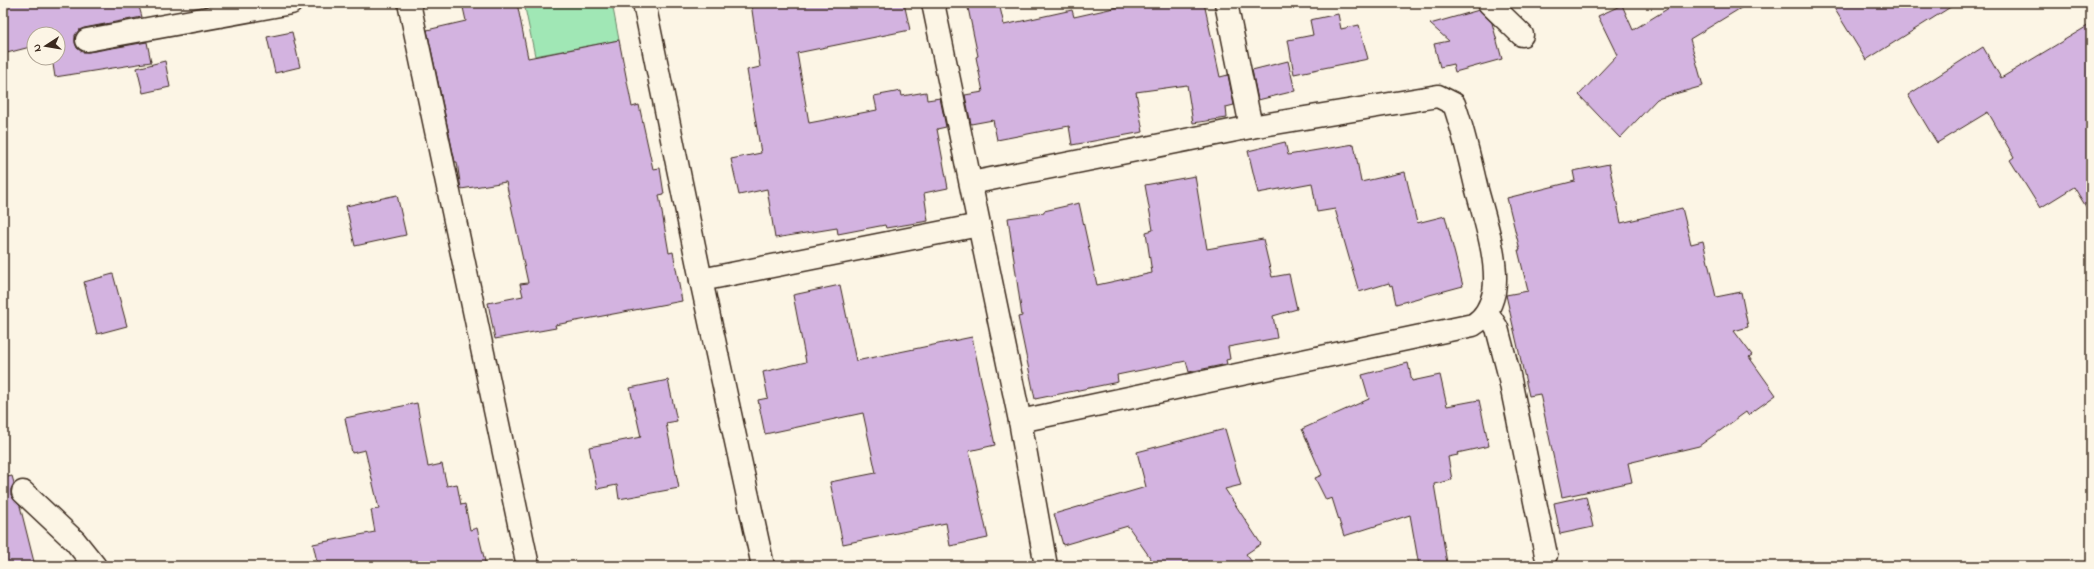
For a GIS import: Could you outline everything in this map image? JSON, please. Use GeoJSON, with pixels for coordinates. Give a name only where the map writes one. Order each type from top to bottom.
{"type":"FeatureCollection","features":[{"type":"Feature","properties":{"kind":"street"},"geometry":{"type":"LineString","coordinates":[[87,40],[290,3]]}},
{"type":"Feature","properties":{"kind":"street"},"geometry":{"type":"LineString","coordinates":[[409,3],[528,566]]}},
{"type":"Feature","properties":{"kind":"street"},"geometry":{"type":"LineString","coordinates":[[644,3],[701,280],[763,566]]}},
{"type":"Feature","properties":{"kind":"street"},"geometry":{"type":"LineString","coordinates":[[933,3],[1020,422],[1046,566]]}},
{"type":"Feature","properties":{"kind":"street"},"geometry":{"type":"LineString","coordinates":[[1226,3],[1251,127]]}},
{"type":"Feature","properties":{"kind":"street"},"geometry":{"type":"LineString","coordinates":[[1489,3],[1522,35]]}},
{"type":"Feature","properties":{"kind":"street"},"geometry":{"type":"LineString","coordinates":[[971,183],[1251,127],[1438,96],[1454,104],[1487,231],[1493,264],[1494,293],[1487,312],[1481,320],[1463,328],[1020,422]]}},
{"type":"Feature","properties":{"kind":"street"},"geometry":{"type":"LineString","coordinates":[[701,280],[979,225]]}},
{"type":"Feature","properties":{"kind":"street"},"geometry":{"type":"LineString","coordinates":[[1487,312],[1497,328],[1508,370],[1546,555]]}},
{"type":"Feature","properties":{"kind":"street"},"geometry":{"type":"LineString","coordinates":[[23,492],[75,541],[95,566]]}},
{"type":"Feature","properties":{"kind":"green space"},"geometry":{"type":"Polygon","coordinates":[[[524,3],[612,3],[619,40],[535,56],[524,3]]]}},
{"type":"Feature","properties":{"kind":"building"},"geometry":{"type":"Polygon","coordinates":[[[3,3],[138,3],[142,17],[84,28],[79,30],[75,35],[75,43],[77,48],[82,52],[89,52],[147,42],[151,62],[55,77],[53,66],[66,66],[66,26],[26,26],[26,48],[3,54],[3,3]]]}},
{"type":"Feature","properties":{"kind":"building"},"geometry":{"type":"Polygon","coordinates":[[[462,3],[517,3],[528,58],[619,40],[632,107],[639,105],[653,169],[660,168],[664,194],[659,195],[669,253],[673,252],[682,301],[555,325],[556,328],[495,339],[488,303],[523,296],[520,284],[528,283],[506,182],[461,189],[457,162],[455,162],[427,30],[466,21],[462,3]]]}},
{"type":"Feature","properties":{"kind":"building"},"geometry":{"type":"Polygon","coordinates":[[[751,3],[904,3],[910,30],[797,53],[809,123],[877,110],[874,96],[901,91],[902,96],[926,92],[927,100],[940,98],[946,127],[937,129],[948,188],[924,193],[928,221],[886,228],[885,225],[838,234],[837,228],[775,238],[767,189],[739,195],[731,159],[761,153],[747,70],[760,67],[751,3]]]}},
{"type":"Feature","properties":{"kind":"building"},"geometry":{"type":"Polygon","coordinates":[[[967,3],[999,3],[1004,25],[1072,10],[1074,17],[1136,3],[1204,3],[1220,77],[1228,75],[1234,105],[1226,107],[1227,118],[1193,123],[1187,85],[1136,92],[1143,132],[1072,145],[1069,126],[997,140],[993,120],[971,124],[965,95],[983,92],[976,57],[978,56],[967,3]]]}},
{"type":"Feature","properties":{"kind":"building"},"geometry":{"type":"Polygon","coordinates":[[[1677,3],[1749,3],[1690,39],[1703,86],[1657,99],[1620,138],[1579,95],[1617,55],[1598,16],[1622,5],[1633,30],[1677,3]]]}},
{"type":"Feature","properties":{"kind":"building"},"geometry":{"type":"Polygon","coordinates":[[[1831,3],[1957,3],[1866,60],[1831,3]]]}},
{"type":"Feature","properties":{"kind":"building"},"geometry":{"type":"Polygon","coordinates":[[[1479,10],[1492,23],[1502,59],[1455,72],[1453,64],[1440,67],[1434,44],[1449,41],[1430,24],[1479,10]]]}},
{"type":"Feature","properties":{"kind":"building"},"geometry":{"type":"Polygon","coordinates":[[[1338,14],[1341,29],[1359,25],[1368,59],[1294,74],[1288,40],[1313,35],[1310,20],[1338,14]]]}},
{"type":"Feature","properties":{"kind":"building"},"geometry":{"type":"Polygon","coordinates":[[[2091,24],[2091,215],[2074,187],[2040,208],[2010,160],[2014,157],[1988,112],[1937,143],[1908,95],[1983,47],[2001,78],[2091,24]]]}},
{"type":"Feature","properties":{"kind":"building"},"geometry":{"type":"Polygon","coordinates":[[[292,32],[300,67],[275,73],[267,37],[292,32]]]}},
{"type":"Feature","properties":{"kind":"building"},"geometry":{"type":"Polygon","coordinates":[[[165,61],[170,87],[143,93],[137,68],[165,61]]]}},
{"type":"Feature","properties":{"kind":"building"},"geometry":{"type":"Polygon","coordinates":[[[1288,61],[1295,91],[1258,100],[1252,70],[1288,61]]]}},
{"type":"Feature","properties":{"kind":"building"},"geometry":{"type":"Polygon","coordinates":[[[1285,142],[1288,155],[1354,144],[1361,182],[1405,172],[1417,223],[1445,216],[1463,286],[1396,304],[1392,285],[1390,286],[1389,283],[1359,292],[1335,209],[1317,212],[1312,183],[1258,193],[1248,151],[1285,142]]]}},
{"type":"Feature","properties":{"kind":"building"},"geometry":{"type":"Polygon","coordinates":[[[1609,164],[1621,223],[1682,208],[1691,244],[1703,241],[1716,297],[1741,292],[1748,327],[1734,331],[1752,355],[1749,357],[1776,395],[1748,415],[1746,412],[1699,446],[1628,463],[1632,482],[1562,497],[1540,394],[1529,396],[1506,295],[1528,291],[1518,250],[1520,250],[1507,198],[1575,181],[1573,171],[1609,164]]]}},
{"type":"Feature","properties":{"kind":"building"},"geometry":{"type":"Polygon","coordinates":[[[1195,176],[1207,249],[1263,239],[1272,277],[1289,274],[1297,309],[1273,316],[1277,338],[1228,347],[1230,359],[1226,360],[1227,364],[1189,372],[1186,361],[1117,375],[1118,382],[1035,399],[1018,317],[1022,316],[1008,218],[1044,213],[1044,211],[1079,203],[1097,285],[1152,273],[1146,232],[1153,230],[1145,185],[1195,176]]]}},
{"type":"Feature","properties":{"kind":"building"},"geometry":{"type":"Polygon","coordinates":[[[397,195],[406,235],[355,246],[346,206],[397,195]]]}},
{"type":"Feature","properties":{"kind":"building"},"geometry":{"type":"Polygon","coordinates":[[[113,274],[127,326],[97,334],[84,282],[113,274]]]}},
{"type":"Feature","properties":{"kind":"building"},"geometry":{"type":"Polygon","coordinates":[[[840,285],[856,361],[972,337],[995,445],[969,451],[988,538],[950,546],[946,523],[843,544],[830,482],[876,473],[863,413],[765,434],[758,400],[768,398],[763,372],[806,362],[793,295],[840,285]]]}},
{"type":"Feature","properties":{"kind":"building"},"geometry":{"type":"Polygon","coordinates":[[[1408,363],[1412,381],[1440,375],[1447,406],[1479,400],[1489,446],[1457,453],[1458,455],[1448,457],[1452,480],[1434,484],[1447,563],[1430,566],[1419,566],[1410,515],[1344,536],[1332,498],[1326,500],[1315,478],[1322,475],[1302,429],[1369,399],[1362,375],[1408,363]]]}},
{"type":"Feature","properties":{"kind":"building"},"geometry":{"type":"Polygon","coordinates":[[[668,380],[677,421],[666,423],[679,488],[619,499],[617,485],[597,489],[589,447],[641,437],[630,388],[668,380]]]}},
{"type":"Feature","properties":{"kind":"building"},"geometry":{"type":"Polygon","coordinates":[[[417,403],[428,467],[442,464],[447,486],[457,484],[461,505],[465,504],[470,530],[477,528],[486,566],[318,566],[313,544],[375,532],[371,510],[379,509],[365,450],[352,453],[345,418],[417,403]]]}},
{"type":"Feature","properties":{"kind":"building"},"geometry":{"type":"Polygon","coordinates":[[[1225,429],[1241,485],[1225,489],[1261,544],[1246,554],[1255,566],[1156,566],[1128,526],[1063,545],[1054,514],[1146,487],[1137,452],[1225,429]]]}},
{"type":"Feature","properties":{"kind":"building"},"geometry":{"type":"Polygon","coordinates":[[[12,476],[14,483],[11,489],[11,495],[20,506],[35,566],[3,566],[3,478],[12,476]]]}},
{"type":"Feature","properties":{"kind":"building"},"geometry":{"type":"Polygon","coordinates":[[[1586,496],[1593,527],[1560,534],[1554,503],[1586,496]]]}}]}
